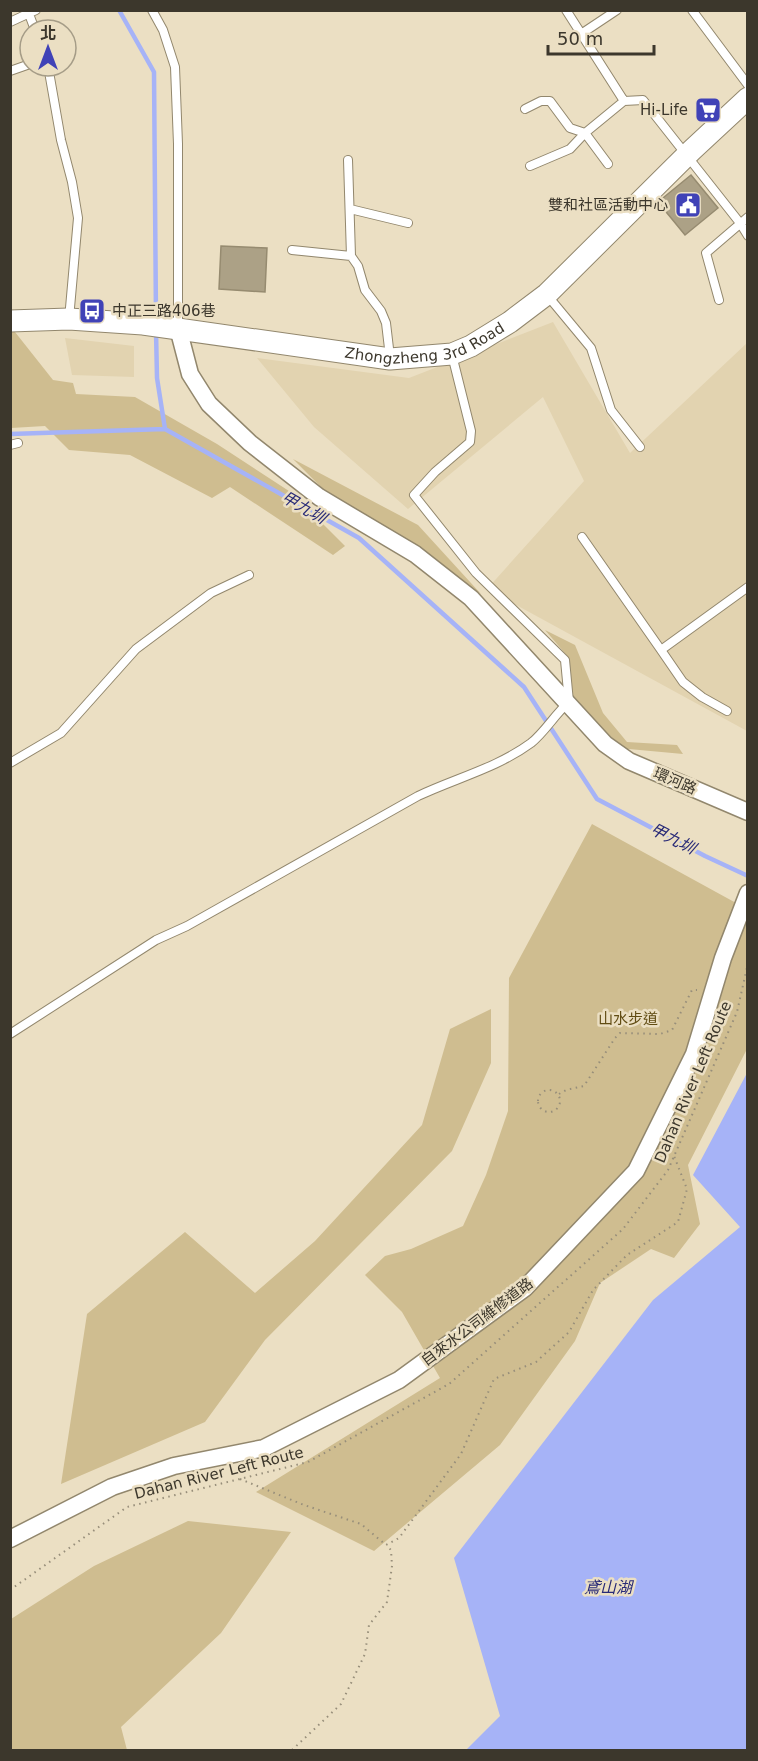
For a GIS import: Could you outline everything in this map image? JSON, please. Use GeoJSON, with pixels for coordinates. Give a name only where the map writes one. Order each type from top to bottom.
{"type":"FeatureCollection","features":[{"type":"Feature","properties":{"kind":"street","name":"Zhongzheng 3rd Road"},"geometry":{"type":"LineString","coordinates":[[10,321],[69,320],[143,324],[390,359],[452,354],[471,346],[510,322],[547,294],[747,98]]}},
{"type":"Feature","properties":{"kind":"street","name":"環河路"},"geometry":{"type":"LineString","coordinates":[[174,328],[190,374],[209,404],[250,443],[319,497],[415,554],[471,598],[563,708],[605,744],[629,761],[747,812]]}},
{"type":"Feature","properties":{"kind":"street","name":"自來水公司維修道路"},"geometry":{"type":"LineString","coordinates":[[10,1539],[112,1487],[174,1466],[264,1448],[399,1380],[525,1288],[636,1171],[694,1054],[723,958],[747,893]]}},
{"type":"Feature","properties":{"kind":"lane"},"geometry":{"type":"LineString","coordinates":[[152,10],[163,30],[175,67],[178,144],[174,328]]}},
{"type":"Feature","properties":{"kind":"lane"},"geometry":{"type":"LineString","coordinates":[[566,10],[624,101]]}},
{"type":"Feature","properties":{"kind":"lane"},"geometry":{"type":"LineString","coordinates":[[581,33],[617,10]]}},
{"type":"Feature","properties":{"kind":"lane"},"geometry":{"type":"LineString","coordinates":[[692,10],[747,85]]}},
{"type":"Feature","properties":{"kind":"lane"},"geometry":{"type":"LineString","coordinates":[[10,22],[33,12]]}},
{"type":"Feature","properties":{"kind":"lane"},"geometry":{"type":"LineString","coordinates":[[50,78],[78,218],[69,320]]}},
{"type":"Feature","properties":{"kind":"lane"},"geometry":{"type":"LineString","coordinates":[[530,165],[570,149],[585,133],[624,101],[644,100],[743,220],[747,236]]}},
{"type":"Feature","properties":{"kind":"lane"},"geometry":{"type":"LineString","coordinates":[[525,109],[541,101],[550,101],[570,128],[585,133],[608,164]]}},
{"type":"Feature","properties":{"kind":"lane"},"geometry":{"type":"LineString","coordinates":[[348,160],[351,256],[358,266],[365,290],[381,311],[386,323],[390,359]]}},
{"type":"Feature","properties":{"kind":"lane"},"geometry":{"type":"LineString","coordinates":[[350,209],[408,223]]}},
{"type":"Feature","properties":{"kind":"lane"},"geometry":{"type":"LineString","coordinates":[[719,300],[706,253],[743,220]]}},
{"type":"Feature","properties":{"kind":"lane"},"geometry":{"type":"LineString","coordinates":[[292,250],[351,256]]}},
{"type":"Feature","properties":{"kind":"lane"},"geometry":{"type":"LineString","coordinates":[[547,294],[591,348],[611,410],[640,447]]}},
{"type":"Feature","properties":{"kind":"lane"},"geometry":{"type":"LineString","coordinates":[[10,1034],[156,940],[187,926],[418,796],[448,781],[480,772],[505,760],[533,742],[563,708],[565,660],[476,573],[414,495],[435,472],[470,442],[471,431],[452,354]]}},
{"type":"Feature","properties":{"kind":"lane"},"geometry":{"type":"LineString","coordinates":[[582,537],[683,682],[702,698],[727,711]]}},
{"type":"Feature","properties":{"kind":"lane"},"geometry":{"type":"LineString","coordinates":[[10,763],[61,733],[144,642],[211,593],[249,575]]}},
{"type":"Feature","properties":{"kind":"lane"},"geometry":{"type":"LineString","coordinates":[[661,650],[747,587]]}},
{"type":"Feature","properties":{"kind":"path","name":"Dahan River Left Route"},"geometry":{"type":"LineString","coordinates":[[10,1590],[127,1507],[308,1462],[448,1384],[624,1229],[668,1170],[737,1012],[747,963]]}},
{"type":"Feature","properties":{"kind":"path"},"geometry":{"type":"LineString","coordinates":[[559,1094],[584,1086],[620,1033],[660,1034],[672,1030],[692,990],[712,993]]}},
{"type":"Feature","properties":{"kind":"path"},"geometry":{"type":"LineString","coordinates":[[553,1090],[559,1094],[561,1102],[558,1109],[547,1112],[540,1108],[538,1102],[542,1092],[553,1090]]}},
{"type":"Feature","properties":{"kind":"path"},"geometry":{"type":"LineString","coordinates":[[386,1545],[399,1539],[461,1454],[494,1379],[536,1362],[569,1332],[593,1290],[627,1255],[678,1222],[687,1189],[674,1156]]}},
{"type":"Feature","properties":{"kind":"path"},"geometry":{"type":"LineString","coordinates":[[239,1479],[304,1505],[361,1524],[391,1550],[392,1566],[387,1602],[369,1625],[365,1654],[341,1704],[292,1750]]}},
{"type":"Feature","properties":{"kind":"shaded area"},"geometry":{"type":"Polygon","coordinates":[[[553,322],[630,453],[747,343],[747,731],[487,589],[584,481],[543,397],[408,509],[314,427],[257,358],[409,378],[553,322]]]}},
{"type":"Feature","properties":{"kind":"shaded area"},"geometry":{"type":"Polygon","coordinates":[[[65,338],[134,346],[134,377],[72,375],[65,338]]]}},
{"type":"Feature","properties":{"kind":"green space"},"geometry":{"type":"Polygon","coordinates":[[[11,332],[15,332],[53,380],[73,383],[76,394],[135,397],[217,444],[292,493],[345,546],[333,555],[230,487],[212,498],[130,455],[69,450],[45,426],[11,428],[11,332]]]}},
{"type":"Feature","properties":{"kind":"green space"},"geometry":{"type":"Polygon","coordinates":[[[293,459],[418,525],[481,594],[324,490],[293,459]]]}},
{"type":"Feature","properties":{"kind":"green space"},"geometry":{"type":"Polygon","coordinates":[[[545,630],[575,645],[603,713],[627,742],[677,745],[683,754],[618,748],[573,701],[569,658],[545,630]]]}},
{"type":"Feature","properties":{"kind":"green space","name":"山水步道"},"geometry":{"type":"Polygon","coordinates":[[[592,824],[747,909],[747,1049],[688,1165],[700,1224],[674,1258],[651,1249],[600,1283],[575,1341],[500,1445],[374,1551],[256,1492],[440,1378],[402,1312],[365,1275],[385,1256],[411,1249],[463,1226],[486,1175],[508,1111],[509,978],[592,824]]]}},
{"type":"Feature","properties":{"kind":"green space"},"geometry":{"type":"Polygon","coordinates":[[[491,1009],[491,1063],[452,1151],[265,1340],[205,1422],[61,1484],[87,1314],[185,1232],[255,1293],[315,1241],[422,1125],[450,1029],[491,1009]]]}},
{"type":"Feature","properties":{"kind":"green space"},"geometry":{"type":"Polygon","coordinates":[[[188,1521],[291,1532],[221,1633],[121,1727],[127,1750],[11,1750],[11,1619],[94,1566],[188,1521]]]}},
{"type":"Feature","properties":{"kind":"water","name":"鳶山湖"},"geometry":{"type":"Polygon","coordinates":[[[747,1073],[747,1750],[466,1750],[500,1716],[454,1558],[653,1300],[740,1227],[693,1175],[747,1073]]]}},
{"type":"Feature","properties":{"kind":"building","name":"雙和社區活動中心"},"geometry":{"type":"Polygon","coordinates":[[[691,175],[718,208],[685,235],[658,202],[691,175]]]}},
{"type":"Feature","properties":{"kind":"building"},"geometry":{"type":"Polygon","coordinates":[[[221,246],[267,248],[265,292],[219,289],[221,246]]]}},
{"type":"Feature","properties":{"kind":"waterway","name":"甲九圳"},"geometry":{"type":"LineString","coordinates":[[119,10],[154,72],[156,319]]}},
{"type":"Feature","properties":{"kind":"waterway","name":"甲九圳"},"geometry":{"type":"LineString","coordinates":[[156,331],[157,378],[165,429],[359,538],[524,687],[597,799],[748,876]]}},
{"type":"Feature","properties":{"kind":"waterway"},"geometry":{"type":"LineString","coordinates":[[10,434],[165,429]]}},
{"type":"Feature","properties":{"kind":"place","name":"Hi-Life"},"geometry":{"type":"Point","coordinates":[708,110]}},
{"type":"Feature","properties":{"kind":"place","name":"雙和社區活動中心"},"geometry":{"type":"Point","coordinates":[688,205]}},
{"type":"Feature","properties":{"kind":"place","name":"中正三路406巷"},"geometry":{"type":"Point","coordinates":[92,311]}}]}
